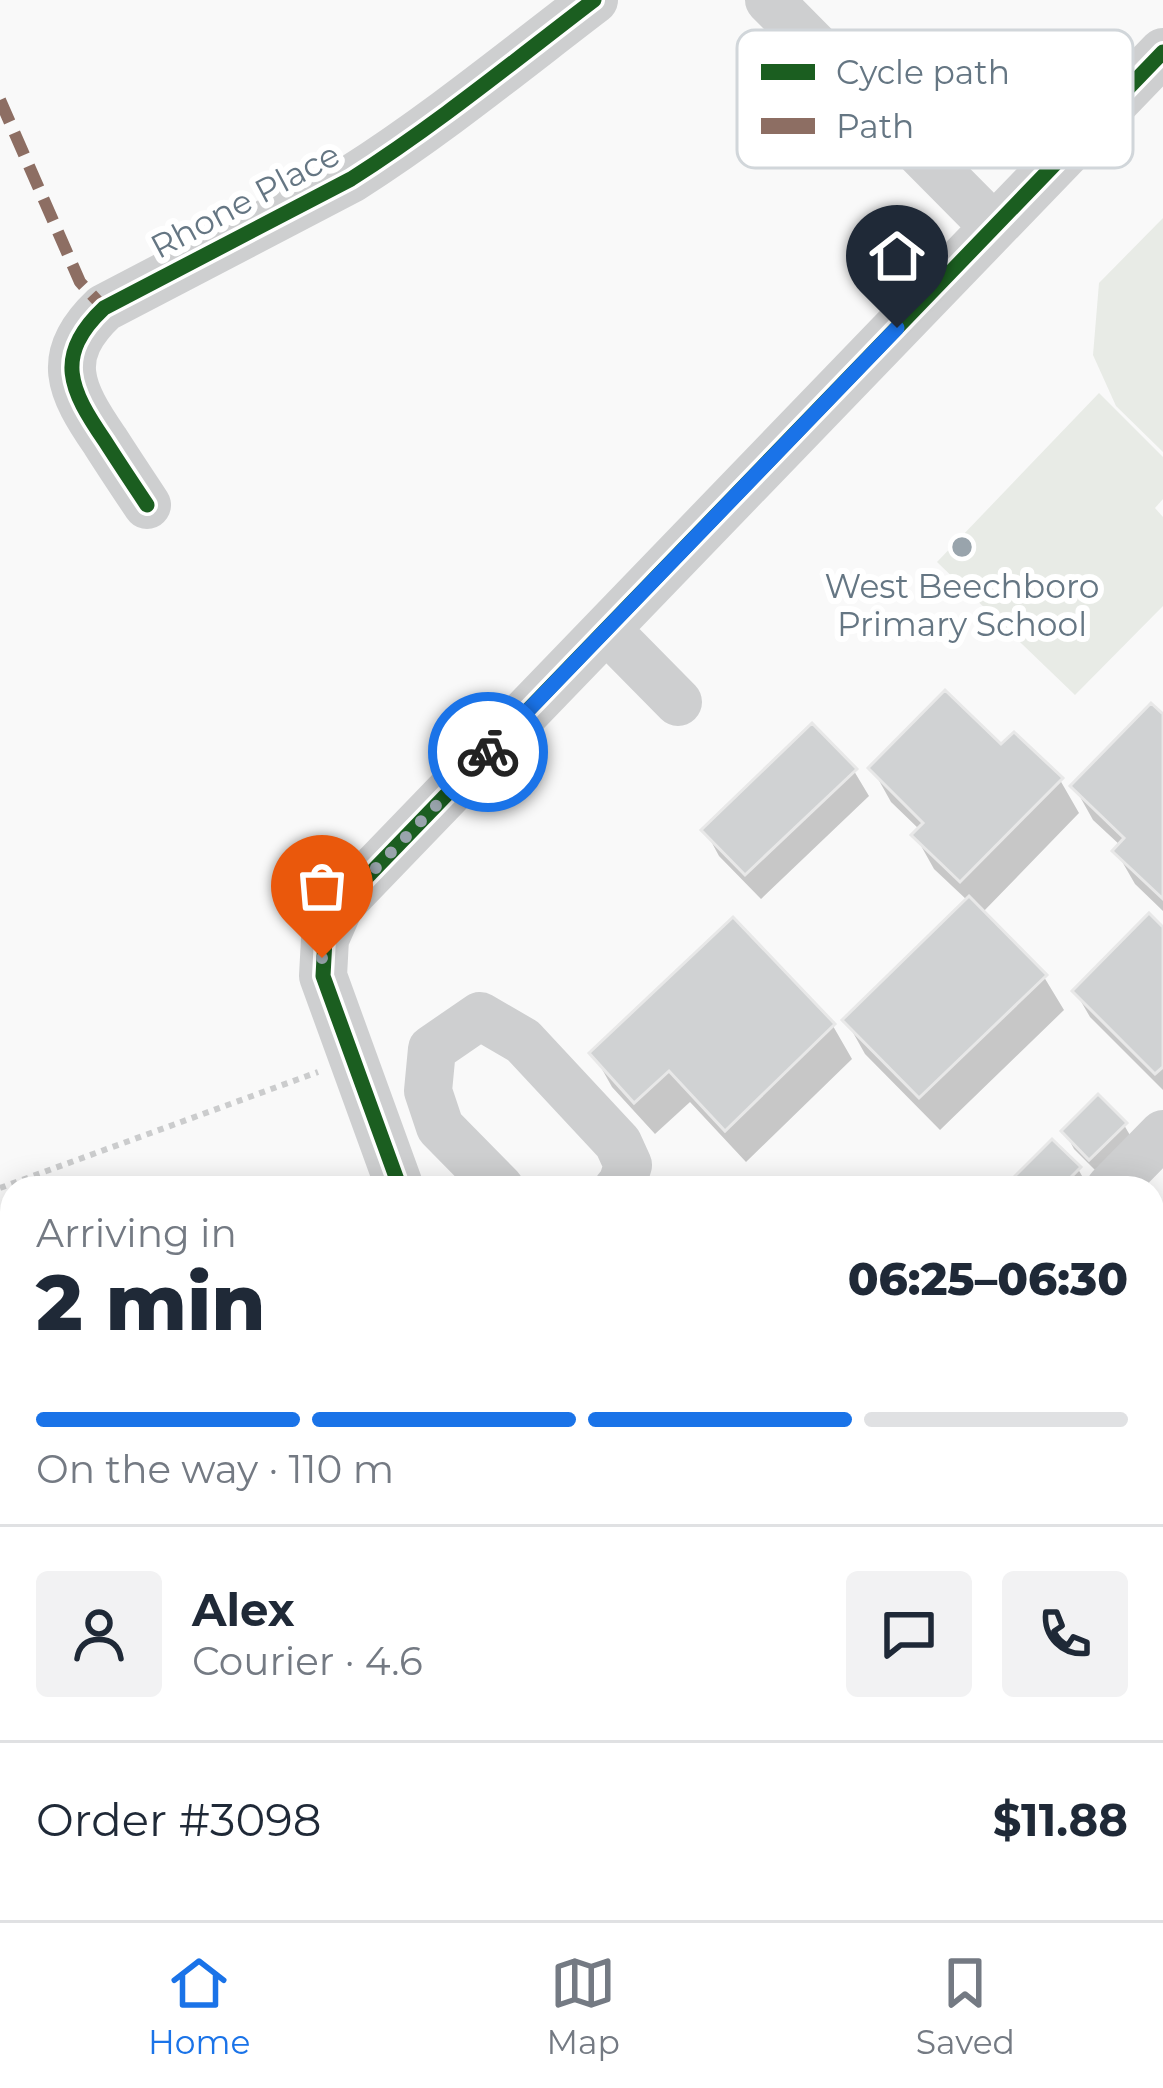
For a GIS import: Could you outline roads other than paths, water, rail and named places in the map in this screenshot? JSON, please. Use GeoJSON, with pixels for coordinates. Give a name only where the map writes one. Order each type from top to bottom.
{"type":"FeatureCollection","features":[{"type":"Feature","properties":{"kind":"street","name":"Rhone Place"},"geometry":{"type":"LineString","coordinates":[[148,505],[80,405],[71,381],[71,361],[86,326],[104,308],[382,160],[594,0]]}},
{"type":"Feature","properties":{"kind":"street"},"geometry":{"type":"LineString","coordinates":[[769,0],[799,30]]}},
{"type":"Feature","properties":{"kind":"street"},"geometry":{"type":"LineString","coordinates":[[1133,83],[1163,52]]}},
{"type":"Feature","properties":{"kind":"street"},"geometry":{"type":"LineString","coordinates":[[936,168],[994,227]]}},
{"type":"Feature","properties":{"kind":"street"},"geometry":{"type":"LineString","coordinates":[[396,1176],[322,976],[325,939],[340,905],[1051,168]]}},
{"type":"Feature","properties":{"kind":"street"},"geometry":{"type":"LineString","coordinates":[[607,630],[678,702]]}},
{"type":"Feature","properties":{"kind":"street"},"geometry":{"type":"LineString","coordinates":[[488,1176],[440,1126],[428,1091],[432,1049],[480,1016],[523,1041],[618,1143],[628,1165],[625,1176]]}},
{"type":"Feature","properties":{"kind":"street"},"geometry":{"type":"LineString","coordinates":[[1122,1176],[1163,1134]]}},
{"type":"Feature","properties":{"kind":"place","name":"West Beechboro Primary School"},"geometry":{"type":"Point","coordinates":[962,547]}}]}
